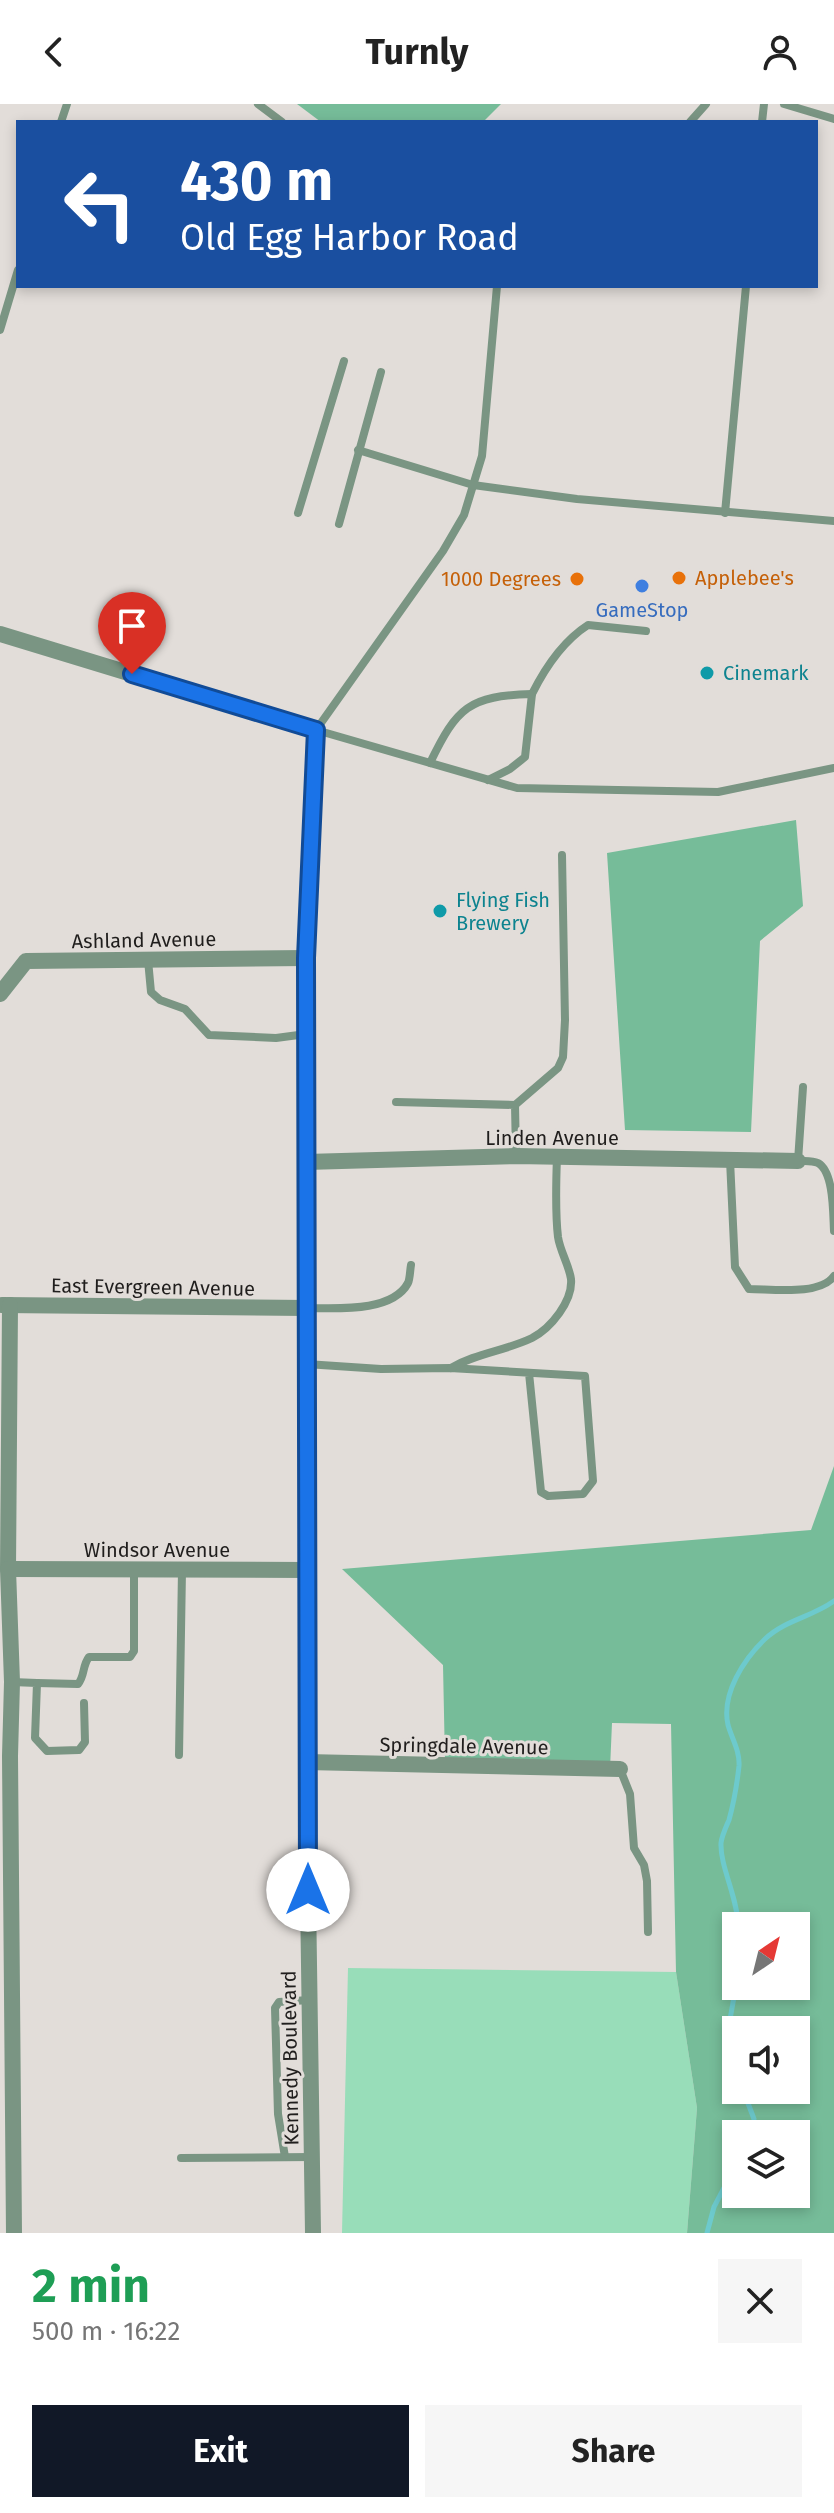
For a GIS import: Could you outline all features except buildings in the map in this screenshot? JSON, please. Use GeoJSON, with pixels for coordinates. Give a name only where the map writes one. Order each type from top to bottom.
{"type":"FeatureCollection","features":[{"type":"Feature","properties":{"kind":"street"},"geometry":{"type":"LineString","coordinates":[[0,634],[316,730]]}},
{"type":"Feature","properties":{"kind":"street","name":"Kennedy Boulevard"},"geometry":{"type":"LineString","coordinates":[[313,2233],[306,1762],[306,958],[316,730]]}},
{"type":"Feature","properties":{"kind":"street","name":"Ashland Avenue"},"geometry":{"type":"LineString","coordinates":[[0,994],[26,961],[306,958]]}},
{"type":"Feature","properties":{"kind":"street","name":"Linden Avenue"},"geometry":{"type":"LineString","coordinates":[[306,1162],[516,1156],[798,1161]]}},
{"type":"Feature","properties":{"kind":"street"},"geometry":{"type":"LineString","coordinates":[[5,1305],[12,1682],[6,2143],[14,2233]]}},
{"type":"Feature","properties":{"kind":"street","name":"East Evergreen Avenue"},"geometry":{"type":"LineString","coordinates":[[5,1305],[306,1308]]}},
{"type":"Feature","properties":{"kind":"street","name":"Windsor Avenue"},"geometry":{"type":"LineString","coordinates":[[8,1569],[306,1570]]}},
{"type":"Feature","properties":{"kind":"street","name":"Springdale Avenue"},"geometry":{"type":"LineString","coordinates":[[306,1762],[620,1769]]}},
{"type":"Feature","properties":{"kind":"lane"},"geometry":{"type":"LineString","coordinates":[[258,104],[279,120]]}},
{"type":"Feature","properties":{"kind":"lane"},"geometry":{"type":"LineString","coordinates":[[692,120],[706,104]]}},
{"type":"Feature","properties":{"kind":"lane"},"geometry":{"type":"LineString","coordinates":[[784,104],[834,119]]}},
{"type":"Feature","properties":{"kind":"lane"},"geometry":{"type":"LineString","coordinates":[[0,330],[16,277]]}},
{"type":"Feature","properties":{"kind":"lane"},"geometry":{"type":"LineString","coordinates":[[497,288],[482,456],[464,515],[443,551],[316,730],[517,788],[718,792],[834,768]]}},
{"type":"Feature","properties":{"kind":"lane"},"geometry":{"type":"LineString","coordinates":[[725,513],[746,288]]}},
{"type":"Feature","properties":{"kind":"lane"},"geometry":{"type":"LineString","coordinates":[[298,513],[344,361]]}},
{"type":"Feature","properties":{"kind":"lane"},"geometry":{"type":"LineString","coordinates":[[339,524],[381,372]]}},
{"type":"Feature","properties":{"kind":"lane"},"geometry":{"type":"LineString","coordinates":[[358,450],[473,485],[577,499],[834,521]]}},
{"type":"Feature","properties":{"kind":"lane"},"geometry":{"type":"LineString","coordinates":[[488,780],[525,757],[532,694],[543,671],[571,639],[588,625],[646,631]]}},
{"type":"Feature","properties":{"kind":"lane"},"geometry":{"type":"LineString","coordinates":[[430,763],[445,734],[463,710],[481,700],[532,694]]}},
{"type":"Feature","properties":{"kind":"lane"},"geometry":{"type":"LineString","coordinates":[[396,1102],[515,1105],[558,1068],[563,1057],[565,1020],[562,855]]}},
{"type":"Feature","properties":{"kind":"lane"},"geometry":{"type":"LineString","coordinates":[[148,960],[151,992],[160,1000],[185,1009],[209,1035],[276,1038],[306,1034]]}},
{"type":"Feature","properties":{"kind":"lane"},"geometry":{"type":"LineString","coordinates":[[803,1087],[798,1161],[816,1162],[830,1177],[834,1231]]}},
{"type":"Feature","properties":{"kind":"lane"},"geometry":{"type":"LineString","coordinates":[[515,1105],[516,1156]]}},
{"type":"Feature","properties":{"kind":"lane"},"geometry":{"type":"LineString","coordinates":[[450,1368],[468,1358],[499,1351],[533,1337],[548,1326],[567,1302],[571,1280],[558,1239],[557,1157]]}},
{"type":"Feature","properties":{"kind":"lane"},"geometry":{"type":"LineString","coordinates":[[730,1160],[735,1267],[740,1279],[749,1289],[816,1288],[829,1284],[834,1276]]}},
{"type":"Feature","properties":{"kind":"lane"},"geometry":{"type":"LineString","coordinates":[[306,1308],[365,1307],[393,1298],[408,1283],[411,1265]]}},
{"type":"Feature","properties":{"kind":"lane"},"geometry":{"type":"LineString","coordinates":[[306,1364],[381,1369],[450,1368],[585,1376],[593,1481],[583,1494],[548,1496],[541,1492],[529,1373]]}},
{"type":"Feature","properties":{"kind":"lane"},"geometry":{"type":"LineString","coordinates":[[12,1682],[78,1684],[89,1657],[130,1657],[134,1651],[134,1569]]}},
{"type":"Feature","properties":{"kind":"lane"},"geometry":{"type":"LineString","coordinates":[[179,1755],[182,1570]]}},
{"type":"Feature","properties":{"kind":"lane"},"geometry":{"type":"LineString","coordinates":[[37,1683],[35,1738],[47,1751],[79,1750],[85,1742],[84,1703]]}},
{"type":"Feature","properties":{"kind":"lane"},"geometry":{"type":"LineString","coordinates":[[620,1769],[630,1794],[634,1848],[644,1865],[647,1881],[648,1932]]}},
{"type":"Feature","properties":{"kind":"lane"},"geometry":{"type":"LineString","coordinates":[[285,2157],[278,2114],[275,2008],[279,2002],[309,2000]]}},
{"type":"Feature","properties":{"kind":"lane"},"geometry":{"type":"LineString","coordinates":[[181,2158],[312,2157]]}},
{"type":"Feature","properties":{"kind":"green space"},"geometry":{"type":"Polygon","coordinates":[[[297,104],[501,104],[485,120],[318,120],[297,104]]]}},
{"type":"Feature","properties":{"kind":"green space"},"geometry":{"type":"Polygon","coordinates":[[[796,820],[803,906],[760,941],[751,1132],[625,1130],[607,853],[796,820]]]}},
{"type":"Feature","properties":{"kind":"green space"},"geometry":{"type":"Polygon","coordinates":[[[834,1466],[834,2233],[687,2233],[697,2108],[676,1972],[671,1724],[612,1723],[610,1769],[445,1762],[443,1665],[342,1569],[811,1530],[834,1466]]]}},
{"type":"Feature","properties":{"kind":"green space"},"geometry":{"type":"Polygon","coordinates":[[[348,1968],[676,1972],[697,2108],[687,2233],[342,2233],[348,1968]]]}},
{"type":"Feature","properties":{"kind":"waterway"},"geometry":{"type":"LineString","coordinates":[[736,1912],[721,1852],[739,1766],[728,1725],[731,1689],[742,1667],[765,1639],[781,1627],[834,1601]]}},
{"type":"Feature","properties":{"kind":"waterway"},"geometry":{"type":"LineString","coordinates":[[731,2016],[733,2000]]}},
{"type":"Feature","properties":{"kind":"waterway"},"geometry":{"type":"LineString","coordinates":[[748,2104],[754,2120]]}},
{"type":"Feature","properties":{"kind":"waterway"},"geometry":{"type":"LineString","coordinates":[[707,2233],[722,2192]]}},
{"type":"Feature","properties":{"kind":"place","name":"Applebee's"},"geometry":{"type":"Point","coordinates":[679,578]}},
{"type":"Feature","properties":{"kind":"place","name":"1000 Degrees"},"geometry":{"type":"Point","coordinates":[577,579]}},
{"type":"Feature","properties":{"kind":"place","name":"GameStop"},"geometry":{"type":"Point","coordinates":[642,586]}},
{"type":"Feature","properties":{"kind":"place","name":"Cinemark"},"geometry":{"type":"Point","coordinates":[707,673]}},
{"type":"Feature","properties":{"kind":"place","name":"Flying Fish Brewery"},"geometry":{"type":"Point","coordinates":[440,911]}},
{"type":"Feature","properties":{"kind":"route"},"geometry":{"type":"LineString","coordinates":[[132,674],[316,730],[306,958],[308,1890]]}}]}
